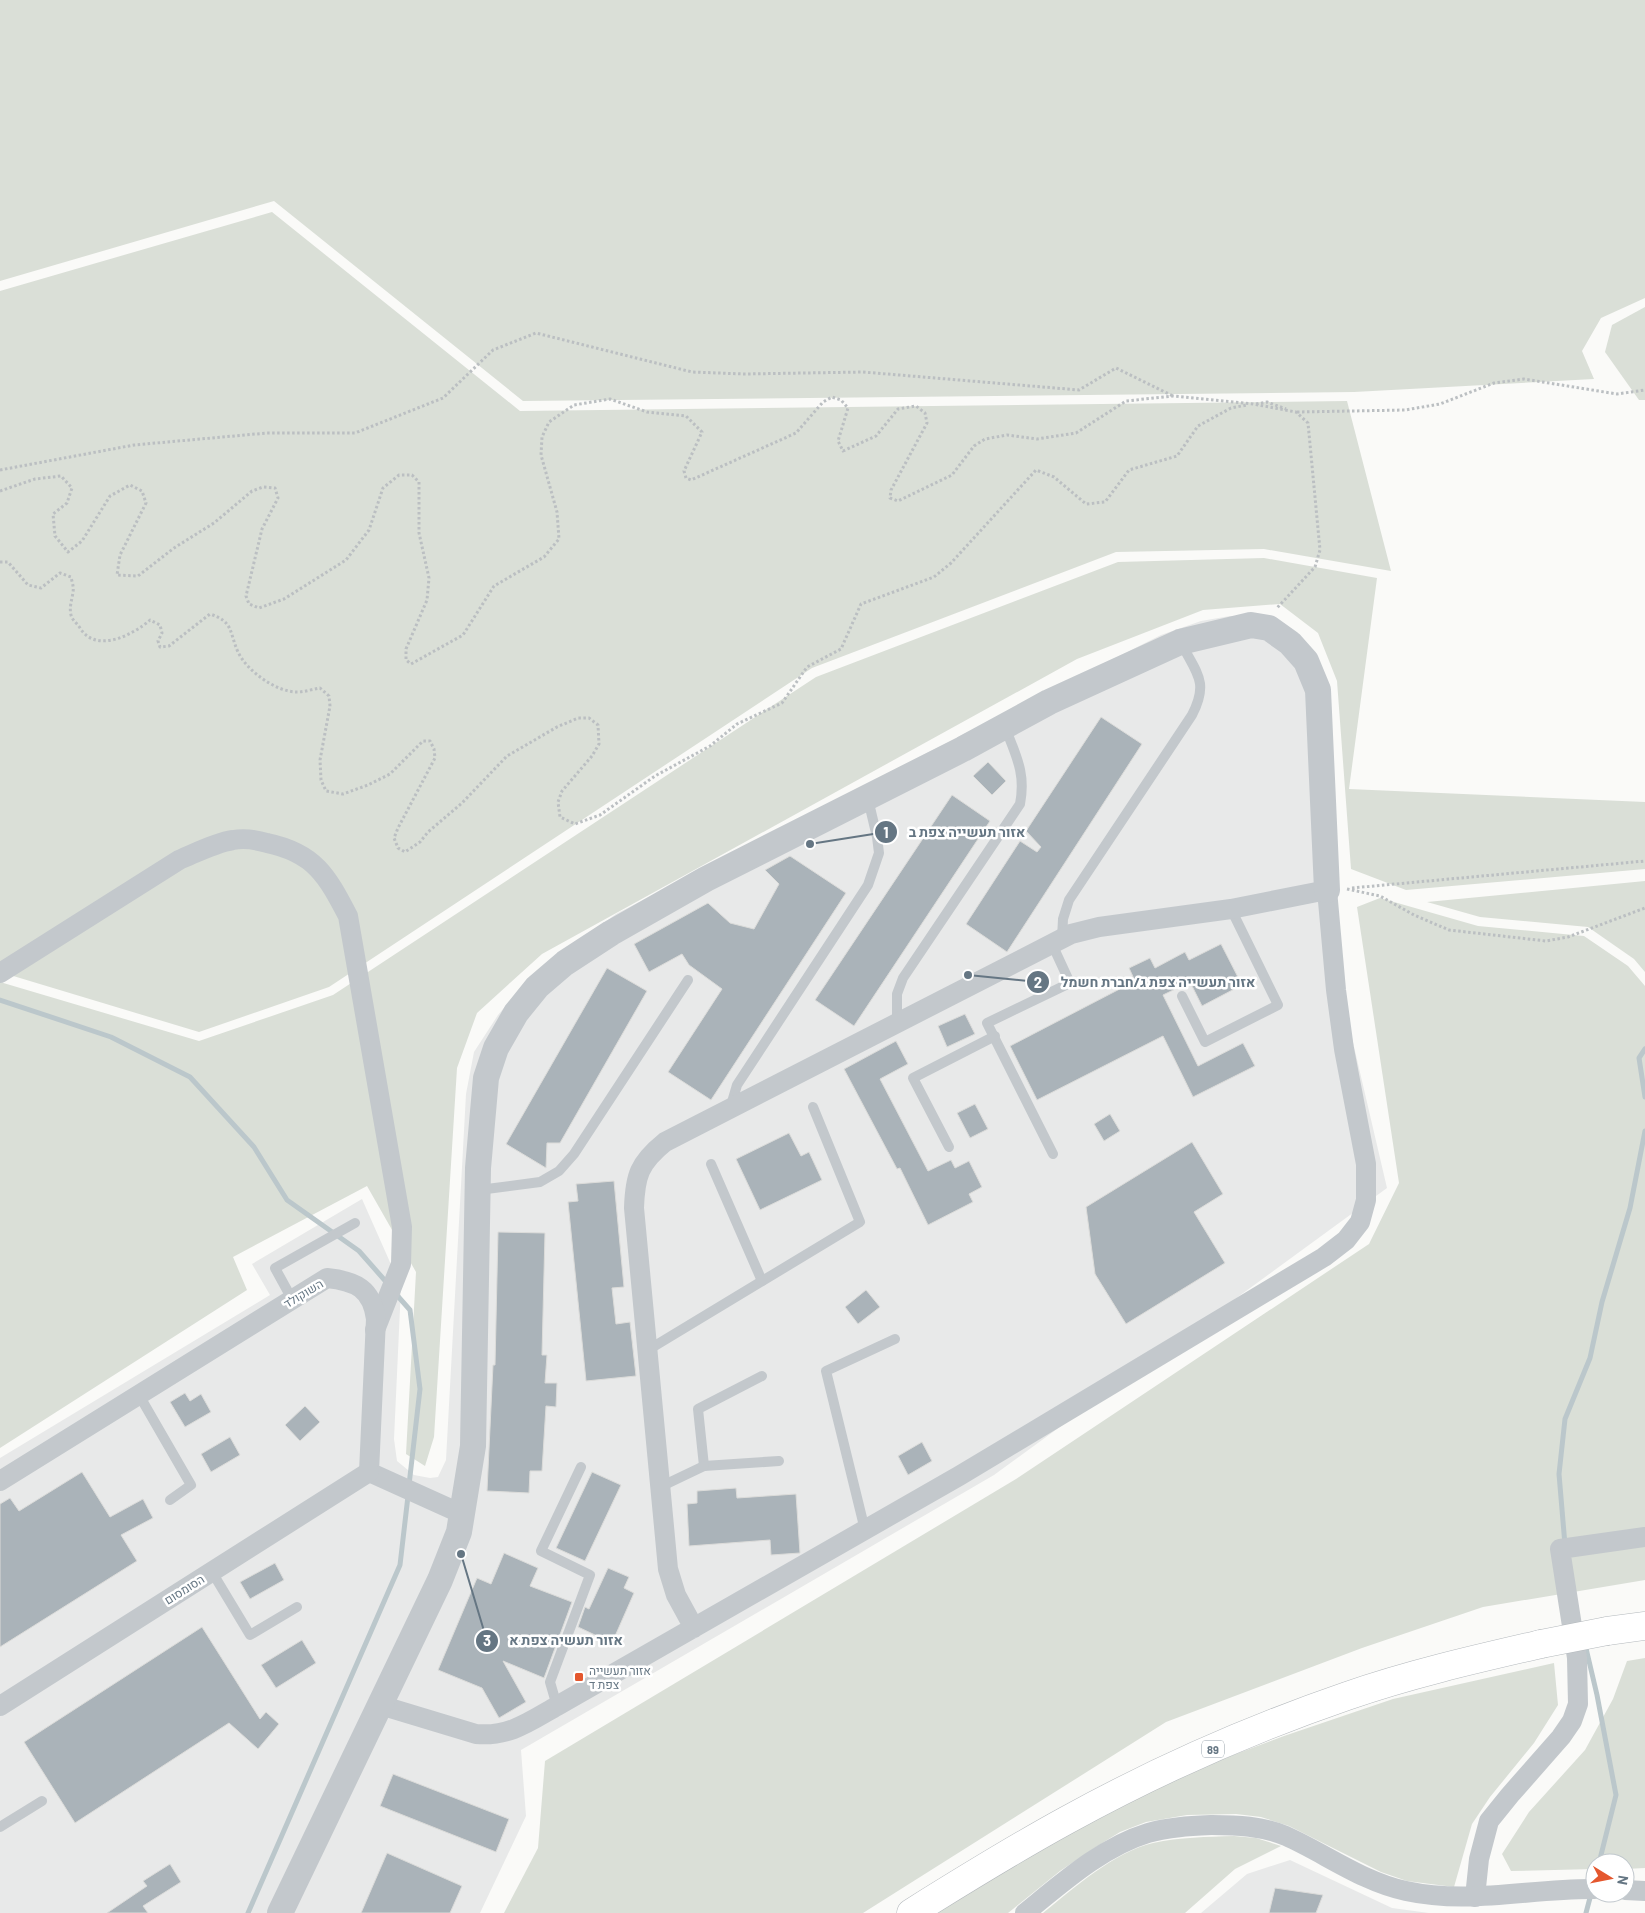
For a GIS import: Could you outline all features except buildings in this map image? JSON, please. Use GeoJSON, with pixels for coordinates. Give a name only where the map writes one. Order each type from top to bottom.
{"type":"FeatureCollection","features":[{"type":"Feature","properties":{"kind":"highway","name":"89"},"geometry":{"type":"LineString","coordinates":[[911,1913],[994,1862],[1126,1789],[1274,1723],[1348,1695],[1430,1671],[1540,1644],[1645,1626]]}},
{"type":"Feature","properties":{"kind":"street"},"geometry":{"type":"LineString","coordinates":[[280,1913],[440,1580],[459,1532],[473,1446],[478,1190],[481,1120],[486,1078],[496,1048],[516,1013],[536,987],[565,963],[611,933],[706,879],[868,798],[1049,702],[1180,642],[1251,625],[1269,628],[1290,643],[1306,661],[1318,690],[1339,888],[1336,990],[1344,1049],[1366,1164],[1366,1200],[1360,1222],[1346,1240],[1324,1258],[959,1476],[516,1728],[491,1735],[476,1734],[380,1705]]}},
{"type":"Feature","properties":{"kind":"street"},"geometry":{"type":"LineString","coordinates":[[0,973],[179,860],[206,848],[234,840],[255,840],[284,846],[307,858],[331,882],[348,916],[402,1227],[401,1264],[376,1330]]}},
{"type":"Feature","properties":{"kind":"street"},"geometry":{"type":"LineString","coordinates":[[694,1628],[676,1595],[668,1569],[660,1487],[634,1208],[635,1184],[649,1154],[665,1142],[1071,934],[1099,927],[1231,909],[1339,888]]}},
{"type":"Feature","properties":{"kind":"street","name":"השוקולד"},"geometry":{"type":"LineString","coordinates":[[0,1481],[327,1278],[343,1280],[357,1285],[367,1293],[374,1307],[376,1330],[369,1472]]}},
{"type":"Feature","properties":{"kind":"street"},"geometry":{"type":"LineString","coordinates":[[369,1472],[462,1514]]}},
{"type":"Feature","properties":{"kind":"street","name":"הסומסום"},"geometry":{"type":"LineString","coordinates":[[0,1706],[369,1472]]}},
{"type":"Feature","properties":{"kind":"street"},"geometry":{"type":"LineString","coordinates":[[1475,1897],[1478,1859],[1489,1821],[1561,1737],[1572,1721],[1578,1704],[1577,1658],[1560,1550],[1645,1537]]}},
{"type":"Feature","properties":{"kind":"street"},"geometry":{"type":"LineString","coordinates":[[1025,1913],[1067,1880],[1125,1842],[1149,1833],[1188,1826],[1235,1825],[1258,1828],[1285,1836],[1377,1882],[1449,1905],[1475,1897],[1585,1890]]}},
{"type":"Feature","properties":{"kind":"lane"},"geometry":{"type":"LineString","coordinates":[[1053,1154],[987,1023],[1070,983],[1057,942],[1069,900],[1192,716],[1200,699],[1201,684],[1180,642]]}},
{"type":"Feature","properties":{"kind":"lane"},"geometry":{"type":"LineString","coordinates":[[896,1024],[897,994],[903,978],[1020,804],[1023,787],[1020,766],[1005,726]]}},
{"type":"Feature","properties":{"kind":"lane"},"geometry":{"type":"LineString","coordinates":[[730,1109],[737,1085],[868,885],[878,853],[877,837],[868,798]]}},
{"type":"Feature","properties":{"kind":"lane"},"geometry":{"type":"LineString","coordinates":[[1182,996],[1205,1042],[1278,1006],[1231,909]]}},
{"type":"Feature","properties":{"kind":"lane"},"geometry":{"type":"LineString","coordinates":[[478,1190],[540,1182],[559,1171],[574,1154],[688,980]]}},
{"type":"Feature","properties":{"kind":"lane"},"geometry":{"type":"LineString","coordinates":[[948,1147],[913,1078],[995,1036]]}},
{"type":"Feature","properties":{"kind":"lane"},"geometry":{"type":"LineString","coordinates":[[648,1350],[860,1222],[813,1107]]}},
{"type":"Feature","properties":{"kind":"lane"},"geometry":{"type":"LineString","coordinates":[[711,1164],[762,1281]]}},
{"type":"Feature","properties":{"kind":"lane"},"geometry":{"type":"LineString","coordinates":[[292,1299],[275,1268],[355,1223]]}},
{"type":"Feature","properties":{"kind":"lane"},"geometry":{"type":"LineString","coordinates":[[865,1530],[826,1371],[895,1338]]}},
{"type":"Feature","properties":{"kind":"lane"},"geometry":{"type":"LineString","coordinates":[[704,1466],[698,1409],[762,1376]]}},
{"type":"Feature","properties":{"kind":"lane"},"geometry":{"type":"LineString","coordinates":[[139,1395],[191,1485],[170,1500]]}},
{"type":"Feature","properties":{"kind":"lane"},"geometry":{"type":"LineString","coordinates":[[660,1487],[704,1466],[779,1461]]}},
{"type":"Feature","properties":{"kind":"lane"},"geometry":{"type":"LineString","coordinates":[[557,1706],[550,1682],[590,1575],[542,1552],[581,1466]]}},
{"type":"Feature","properties":{"kind":"lane"},"geometry":{"type":"LineString","coordinates":[[212,1572],[250,1635],[297,1607]]}},
{"type":"Feature","properties":{"kind":"lane"},"geometry":{"type":"LineString","coordinates":[[0,1827],[42,1801]]}},
{"type":"Feature","properties":{"kind":"path"},"geometry":{"type":"LineString","coordinates":[[0,470],[134,445],[267,433],[356,434],[443,398],[493,350],[536,333],[692,372],[744,374],[863,372],[1079,390],[1116,368],[1174,396]]}},
{"type":"Feature","properties":{"kind":"path"},"geometry":{"type":"LineString","coordinates":[[0,491],[35,479],[61,476],[72,488],[67,503],[53,514],[53,522],[55,536],[68,552],[82,541],[110,496],[130,485],[142,491],[146,504],[120,555],[117,575],[138,576],[174,548],[214,524],[252,491],[263,487],[274,488],[278,498],[262,530],[246,596],[249,604],[259,608],[284,599],[346,560],[368,530],[384,488],[399,475],[412,475],[419,482],[419,533],[429,578],[427,600],[406,649],[406,660],[410,664],[463,635],[494,586],[544,558],[560,539],[557,512],[541,455],[542,437],[549,422],[574,405],[610,399],[647,412],[686,416],[702,432],[684,470],[686,478],[691,480],[796,433],[823,402],[832,397],[841,400],[848,408],[838,441],[843,451],[876,436],[898,409],[916,406],[926,413],[927,423],[891,490],[890,498],[898,501],[952,475],[974,446],[985,439],[1006,435],[1037,439],[1076,433],[1126,401],[1174,396],[1253,404],[1296,412],[1405,410],[1440,404],[1494,383],[1524,379],[1617,394],[1645,390]]}},
{"type":"Feature","properties":{"kind":"path"},"geometry":{"type":"LineString","coordinates":[[0,562],[8,562],[28,585],[41,588],[60,573],[71,577],[74,590],[70,605],[71,617],[84,635],[92,638],[109,642],[142,627],[150,620],[160,625],[162,633],[158,641],[160,647],[169,646],[210,614],[220,617],[229,624],[238,653],[269,684],[297,692],[320,688],[329,696],[330,706],[320,760],[321,780],[326,790],[342,794],[368,785],[390,774],[423,741],[430,741],[434,749],[435,758],[394,838],[398,848],[405,852],[420,842],[428,832],[462,803],[508,756],[557,726],[578,718],[589,718],[598,725],[599,744],[592,756],[562,790],[558,802],[560,817],[574,824],[600,815],[655,776],[710,746],[737,724],[782,703],[807,667],[841,649],[861,604],[886,593],[934,578],[951,563],[1036,470],[1054,477],[1086,504],[1105,502],[1129,470],[1177,456],[1198,426],[1231,408],[1253,404]]}},
{"type":"Feature","properties":{"kind":"path"},"geometry":{"type":"LineString","coordinates":[[1276,609],[1315,567],[1320,550],[1308,423],[1296,412]]}},
{"type":"Feature","properties":{"kind":"path"},"geometry":{"type":"LineString","coordinates":[[1339,888],[1645,861]]}},
{"type":"Feature","properties":{"kind":"path"},"geometry":{"type":"LineString","coordinates":[[1339,888],[1380,896],[1414,915],[1449,930],[1546,940],[1568,937],[1645,908]]}},
{"type":"Feature","properties":{"kind":"shaded area"},"geometry":{"type":"Polygon","coordinates":[[[0,0],[1645,0],[1645,298],[1601,318],[1582,351],[1594,379],[1354,392],[523,401],[274,201],[0,281],[0,0]]]}},
{"type":"Feature","properties":{"kind":"shaded area"},"geometry":{"type":"Polygon","coordinates":[[[272,212],[520,411],[1347,401],[1391,571],[1264,549],[1116,552],[812,668],[329,987],[199,1032],[0,972],[0,291],[272,212]]]}},
{"type":"Feature","properties":{"kind":"shaded area"},"geometry":{"type":"Polygon","coordinates":[[[1645,307],[1645,400],[1639,400],[1605,352],[1612,325],[1645,307]]]}},
{"type":"Feature","properties":{"kind":"shaded area"},"geometry":{"type":"Polygon","coordinates":[[[1264,558],[1377,578],[1349,789],[1645,802],[1645,869],[1406,890],[1351,869],[1337,681],[1318,633],[1280,604],[1203,610],[1077,659],[542,954],[477,1013],[457,1068],[434,1437],[425,1466],[406,1454],[416,1272],[367,1186],[233,1257],[247,1290],[0,1448],[0,982],[199,1041],[333,995],[816,677],[1118,562],[1264,558]]]}},
{"type":"Feature","properties":{"kind":"shaded area"},"geometry":{"type":"Polygon","coordinates":[[[1230,616],[1257,618],[1305,642],[1335,891],[1348,1021],[1387,1188],[994,1475],[521,1750],[526,1816],[480,1913],[0,1913],[0,1458],[270,1295],[252,1264],[362,1199],[401,1287],[394,1439],[397,1461],[414,1475],[430,1478],[438,1477],[446,1460],[466,1094],[474,1052],[498,1015],[530,977],[616,914],[952,740],[1161,635],[1201,621],[1230,616]]]}},
{"type":"Feature","properties":{"kind":"shaded area"},"geometry":{"type":"Polygon","coordinates":[[[1645,881],[1645,972],[1634,959],[1588,927],[1480,917],[1427,902],[1645,881]]]}},
{"type":"Feature","properties":{"kind":"shaded area"},"geometry":{"type":"Polygon","coordinates":[[[1380,898],[1478,926],[1584,936],[1628,966],[1645,986],[1645,1580],[1483,1607],[1362,1648],[1166,1722],[863,1913],[504,1913],[538,1848],[545,1761],[1016,1479],[1369,1244],[1399,1183],[1357,907],[1380,898]]]}},
{"type":"Feature","properties":{"kind":"shaded area"},"geometry":{"type":"Polygon","coordinates":[[[1645,1658],[1645,1868],[1635,1868],[1635,1853],[1585,1853],[1585,1869],[1511,1871],[1502,1854],[1529,1812],[1585,1750],[1613,1699],[1627,1661],[1645,1658]]]}},
{"type":"Feature","properties":{"kind":"shaded area"},"geometry":{"type":"Polygon","coordinates":[[[1554,1663],[1558,1705],[1534,1743],[1490,1797],[1472,1824],[1454,1887],[1407,1881],[1381,1872],[1289,1826],[1261,1817],[1236,1814],[1187,1815],[1146,1822],[1120,1832],[1060,1871],[1008,1913],[931,1913],[1112,1809],[1196,1769],[1284,1736],[1393,1699],[1554,1663]]]}},
{"type":"Feature","properties":{"kind":"shaded area"},"geometry":{"type":"Polygon","coordinates":[[[1234,1836],[1256,1838],[1281,1846],[1235,1869],[1185,1913],[1043,1913],[1095,1872],[1124,1854],[1138,1848],[1153,1843],[1173,1840],[1234,1836]]]}},
{"type":"Feature","properties":{"kind":"shaded area"},"geometry":{"type":"Polygon","coordinates":[[[1290,1860],[1392,1908],[1429,1913],[1201,1913],[1247,1874],[1290,1860]]]}},
{"type":"Feature","properties":{"kind":"waterway"},"geometry":{"type":"LineString","coordinates":[[0,1000],[111,1037],[190,1077],[254,1147],[287,1200],[359,1251],[388,1284]]}},
{"type":"Feature","properties":{"kind":"waterway"},"geometry":{"type":"LineString","coordinates":[[1645,1049],[1639,1058],[1645,1097]]}},
{"type":"Feature","properties":{"kind":"waterway"},"geometry":{"type":"LineString","coordinates":[[1565,1545],[1559,1474],[1565,1419],[1590,1358],[1602,1302],[1630,1208],[1645,1131]]}},
{"type":"Feature","properties":{"kind":"waterway"},"geometry":{"type":"LineString","coordinates":[[395,1293],[410,1310],[420,1389],[409,1485]]}},
{"type":"Feature","properties":{"kind":"waterway"},"geometry":{"type":"LineString","coordinates":[[248,1913],[400,1565],[408,1496]]}},
{"type":"Feature","properties":{"kind":"waterway"},"geometry":{"type":"LineString","coordinates":[[1585,1644],[1616,1795],[1602,1853]]}},
{"type":"Feature","properties":{"kind":"waterway"},"geometry":{"type":"LineString","coordinates":[[1586,1913],[1589,1903]]}},
{"type":"Feature","properties":{"kind":"place","name":"אזור תעשייה צפת ב"},"geometry":{"type":"Point","coordinates":[810,844]}},
{"type":"Feature","properties":{"kind":"place","name":"אזור תעשייה צפת ג/חברת חשמל"},"geometry":{"type":"Point","coordinates":[968,975]}},
{"type":"Feature","properties":{"kind":"place","name":"אזור תעשיה צפת א"},"geometry":{"type":"Point","coordinates":[461,1554]}},
{"type":"Feature","properties":{"kind":"place","name":"אזור תעשייה צפת ד"},"geometry":{"type":"Point","coordinates":[579,1677]}}]}
